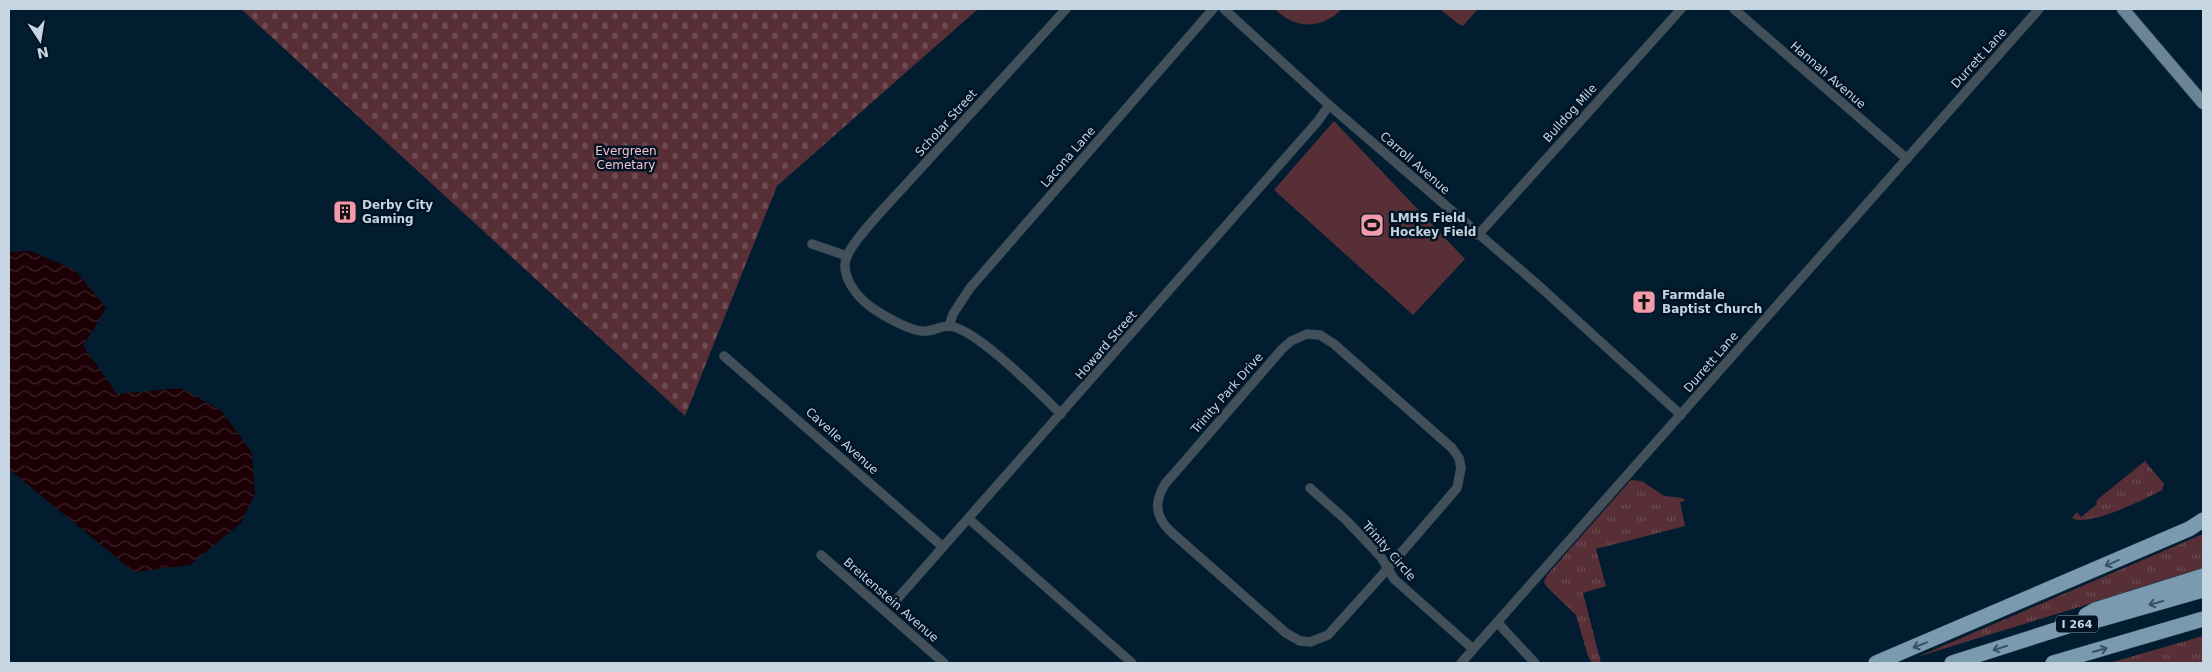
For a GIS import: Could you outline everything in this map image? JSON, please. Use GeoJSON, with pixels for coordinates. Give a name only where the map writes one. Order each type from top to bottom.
{"type":"FeatureCollection","features":[{"type":"Feature","properties":{"kind":"highway"},"geometry":{"type":"LineString","coordinates":[[1876,663],[2196,528],[2203,520]]}},
{"type":"Feature","properties":{"kind":"highway"},"geometry":{"type":"LineString","coordinates":[[2068,626],[2095,610],[2203,576]]}},
{"type":"Feature","properties":{"kind":"highway","name":"I 264"},"geometry":{"type":"LineString","coordinates":[[1952,663],[2068,626],[2098,620],[2203,590]]}},
{"type":"Feature","properties":{"kind":"highway","name":"I 264"},"geometry":{"type":"LineString","coordinates":[[2053,663],[2203,619]]}},
{"type":"Feature","properties":{"kind":"main road"},"geometry":{"type":"LineString","coordinates":[[2124,9],[2203,103]]}},
{"type":"Feature","properties":{"kind":"street","name":"Scholar Street"},"geometry":{"type":"LineString","coordinates":[[847,256],[897,195],[1066,9]]}},
{"type":"Feature","properties":{"kind":"street","name":"Lacona Lane"},"geometry":{"type":"LineString","coordinates":[[949,326],[953,314],[970,288],[1213,9]]}},
{"type":"Feature","properties":{"kind":"street","name":"Carroll Avenue"},"geometry":{"type":"LineString","coordinates":[[1224,9],[1329,105],[1538,285],[1681,415]]}},
{"type":"Feature","properties":{"kind":"street","name":"Bulldog Mile"},"geometry":{"type":"LineString","coordinates":[[1478,235],[1681,9]]}},
{"type":"Feature","properties":{"kind":"street","name":"Hannah Avenue"},"geometry":{"type":"LineString","coordinates":[[1734,9],[1907,159]]}},
{"type":"Feature","properties":{"kind":"street","name":"Durrett Lane"},"geometry":{"type":"LineString","coordinates":[[1461,663],[2040,9]]}},
{"type":"Feature","properties":{"kind":"street","name":"Howard Street"},"geometry":{"type":"LineString","coordinates":[[898,598],[1238,214],[1318,121],[1329,105]]}},
{"type":"Feature","properties":{"kind":"street"},"geometry":{"type":"LineString","coordinates":[[812,244],[847,256],[846,270],[852,288],[870,306],[905,325],[924,332],[949,326],[966,333],[990,349],[1062,414]]}},
{"type":"Feature","properties":{"kind":"street","name":"Trinity Park Drive"},"geometry":{"type":"LineString","coordinates":[[1314,334],[1325,337],[1434,431],[1452,448],[1459,458],[1461,475],[1457,488],[1388,568],[1328,635],[1318,640],[1300,641],[1286,633],[1177,538],[1158,516],[1157,502],[1164,484],[1282,349],[1297,337],[1314,334]]}},
{"type":"Feature","properties":{"kind":"street","name":"Cavelle Avenue"},"geometry":{"type":"LineString","coordinates":[[724,356],[943,547]]}},
{"type":"Feature","properties":{"kind":"street","name":"Trinity Circle"},"geometry":{"type":"LineString","coordinates":[[1310,488],[1346,520],[1381,557],[1394,579],[1473,649]]}},
{"type":"Feature","properties":{"kind":"street"},"geometry":{"type":"LineString","coordinates":[[969,519],[1132,663]]}},
{"type":"Feature","properties":{"kind":"street","name":"Breitenstein Avenue"},"geometry":{"type":"LineString","coordinates":[[821,556],[944,663]]}},
{"type":"Feature","properties":{"kind":"street"},"geometry":{"type":"LineString","coordinates":[[1497,622],[1535,663]]}},
{"type":"Feature","properties":{"kind":"green space","name":"Evergreen Cemetary"},"geometry":{"type":"Polygon","coordinates":[[[241,9],[978,9],[777,186],[685,416],[241,9]]]}},
{"type":"Feature","properties":{"kind":"green space"},"geometry":{"type":"Polygon","coordinates":[[[1275,9],[1342,9],[1326,20],[1317,23],[1300,24],[1291,21],[1275,9]]]}},
{"type":"Feature","properties":{"kind":"green space"},"geometry":{"type":"Polygon","coordinates":[[[1440,9],[1478,9],[1463,26],[1440,9]]]}},
{"type":"Feature","properties":{"kind":"green space","name":"LMHS Field Hockey Field"},"geometry":{"type":"Polygon","coordinates":[[[1334,121],[1465,259],[1413,315],[1274,190],[1334,121]]]}},
{"type":"Feature","properties":{"kind":"green space"},"geometry":{"type":"Polygon","coordinates":[[[2145,461],[2164,484],[2162,490],[2143,500],[2102,516],[2079,520],[2072,518],[2077,512],[2081,517],[2096,505],[2097,500],[2145,461]]]}},
{"type":"Feature","properties":{"kind":"green space"},"geometry":{"type":"Polygon","coordinates":[[[1631,480],[1642,481],[1664,496],[1683,498],[1685,501],[1680,502],[1685,526],[1596,549],[1606,586],[1583,593],[1601,663],[1592,663],[1588,656],[1576,615],[1544,582],[1547,575],[1631,480]]]}},
{"type":"Feature","properties":{"kind":"green space"},"geometry":{"type":"Polygon","coordinates":[[[2203,534],[2203,569],[1917,657],[2203,534]]]}},
{"type":"Feature","properties":{"kind":"green space"},"geometry":{"type":"Polygon","coordinates":[[[2203,636],[2203,663],[2109,663],[2203,636]]]}},
{"type":"Feature","properties":{"kind":"water"},"geometry":{"type":"Polygon","coordinates":[[[31,251],[75,270],[106,308],[83,346],[117,394],[181,388],[222,411],[252,453],[255,494],[241,523],[190,565],[134,572],[9,469],[9,252],[31,251]]]}},
{"type":"Feature","properties":{"kind":"place","name":"Derby City Gaming"},"geometry":{"type":"Point","coordinates":[345,212]}},
{"type":"Feature","properties":{"kind":"place","name":"LMHS Field Hockey Field"},"geometry":{"type":"Point","coordinates":[1372,225]}},
{"type":"Feature","properties":{"kind":"place","name":"Farmdale Baptist Church"},"geometry":{"type":"Point","coordinates":[1644,302]}}]}
